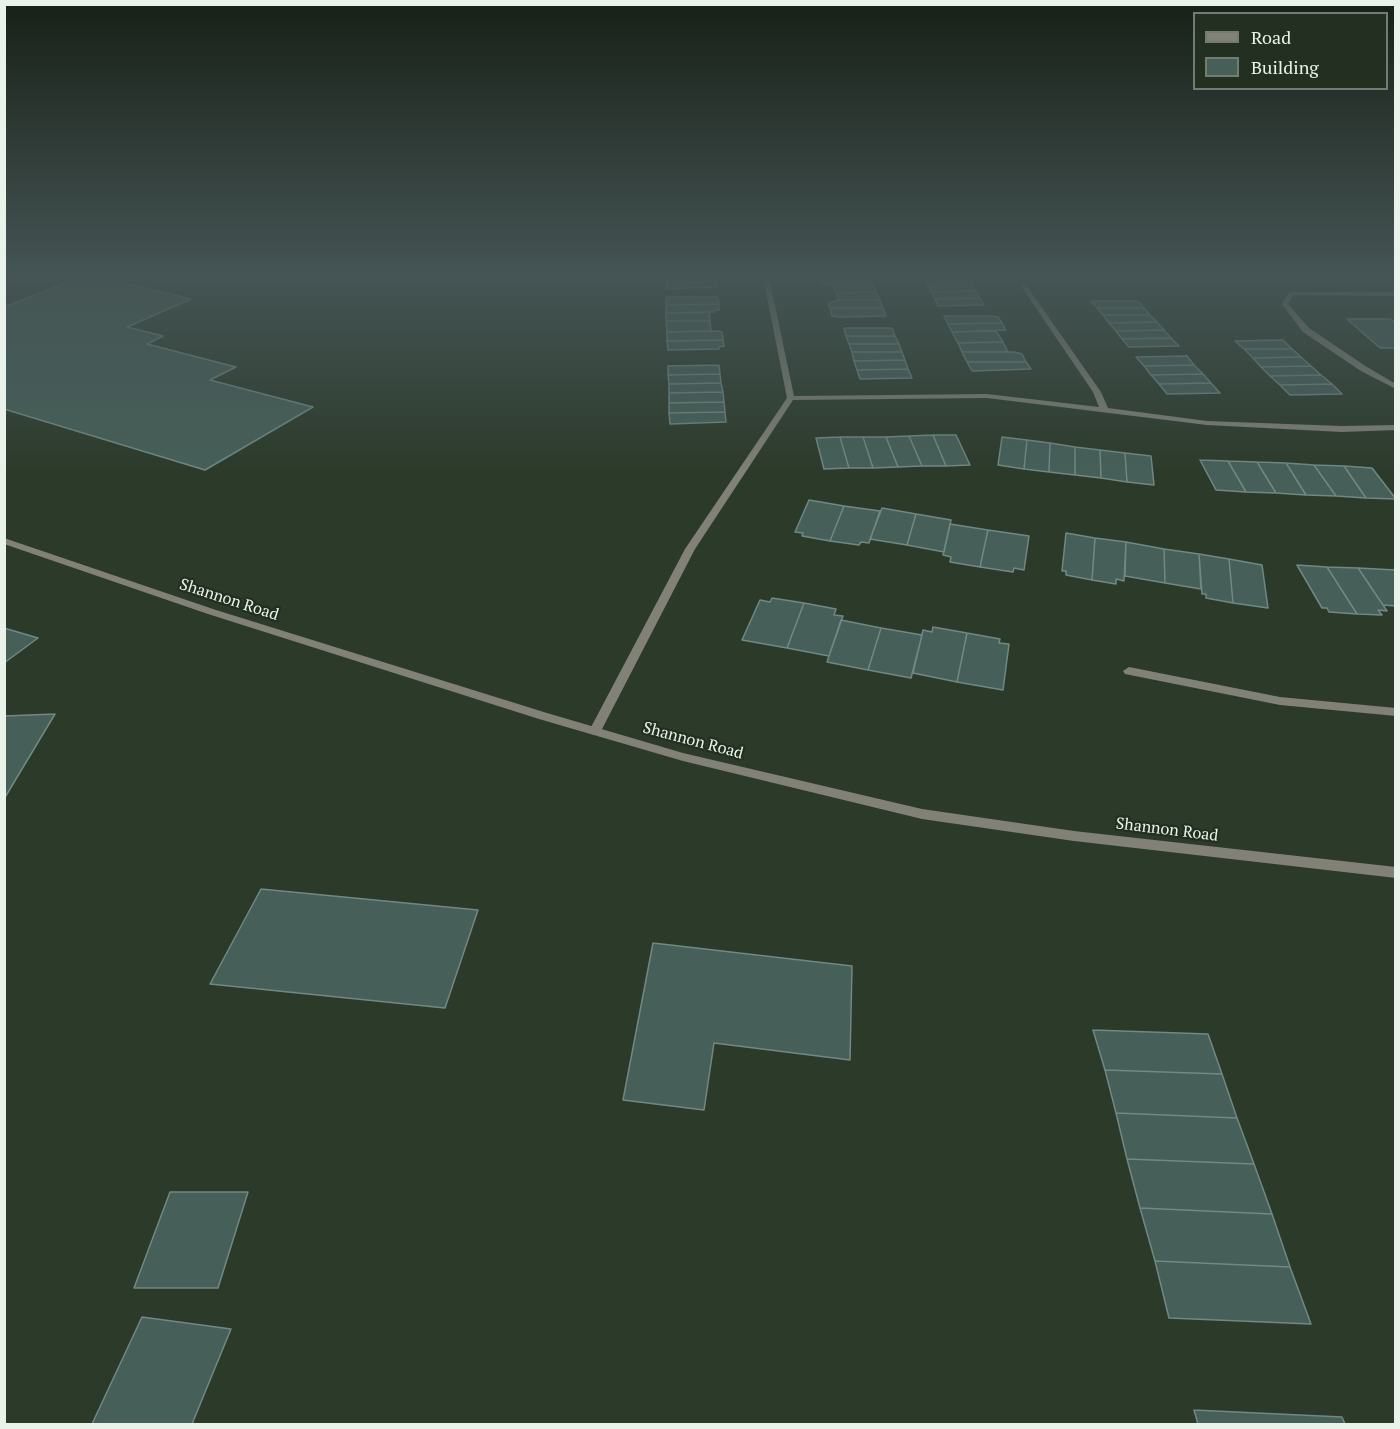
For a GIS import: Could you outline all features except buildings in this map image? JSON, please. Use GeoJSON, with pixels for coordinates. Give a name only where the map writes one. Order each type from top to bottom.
{"type":"FeatureCollection","features":[{"type":"Feature","properties":{"kind":"street"},"geometry":{"type":"LineString","coordinates":[[595,731],[690,549],[791,398],[780,344]]}},
{"type":"Feature","properties":{"kind":"street"},"geometry":{"type":"LineString","coordinates":[[1064,344],[1097,392],[1105,411]]}},
{"type":"Feature","properties":{"kind":"street"},"geometry":{"type":"LineString","coordinates":[[1326,344],[1395,387]]}},
{"type":"Feature","properties":{"kind":"street"},"geometry":{"type":"LineString","coordinates":[[791,398],[987,396],[1208,423],[1342,429],[1395,427]]}},
{"type":"Feature","properties":{"kind":"street","name":"Shannon Road"},"geometry":{"type":"LineString","coordinates":[[4,540],[277,633],[683,757],[922,814],[1074,836],[1395,873]]}},
{"type":"Feature","properties":{"kind":"street"},"geometry":{"type":"LineString","coordinates":[[1129,671],[1281,702],[1395,712]]}}]}
